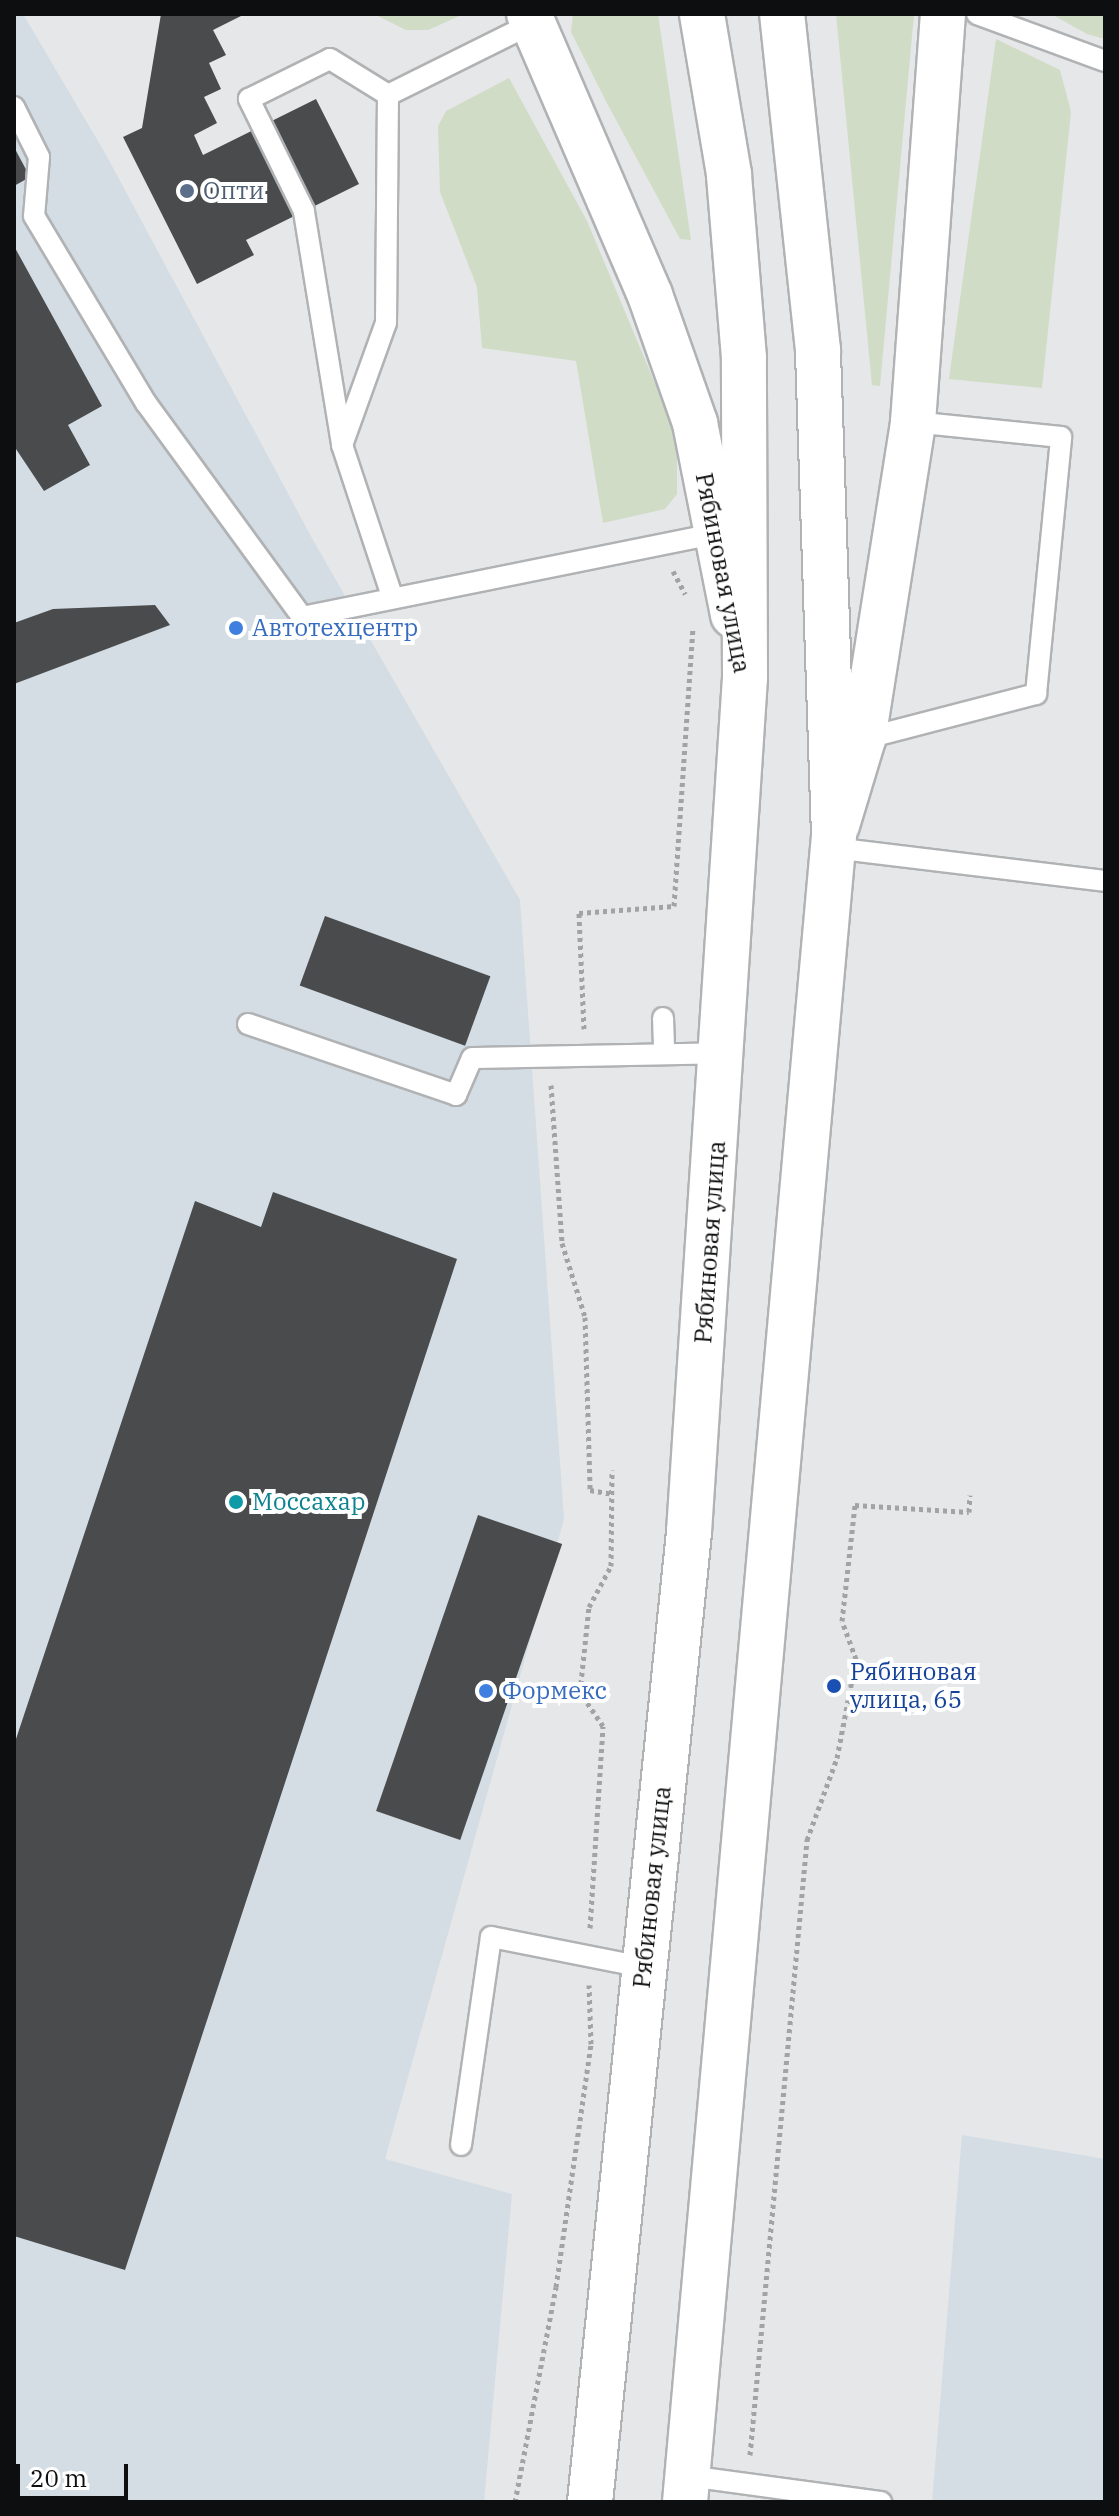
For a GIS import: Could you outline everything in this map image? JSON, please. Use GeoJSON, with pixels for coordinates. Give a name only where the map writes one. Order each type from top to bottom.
{"type":"FeatureCollection","features":[{"type":"Feature","properties":{"kind":"main road"},"geometry":{"type":"LineString","coordinates":[[702,14],[729,174],[744,358],[745,677]]}},
{"type":"Feature","properties":{"kind":"main road"},"geometry":{"type":"LineString","coordinates":[[686,2489],[833,841],[821,398],[782,14]]}},
{"type":"Feature","properties":{"kind":"main road"},"geometry":{"type":"LineString","coordinates":[[833,841],[863,739],[913,422],[943,14]]}},
{"type":"Feature","properties":{"kind":"main road","name":"Рябиновая улица"},"geometry":{"type":"LineString","coordinates":[[531,18],[650,295],[695,423],[745,677],[723,1053],[689,1532],[590,2502]]}},
{"type":"Feature","properties":{"kind":"lane"},"geometry":{"type":"LineString","coordinates":[[977,14],[1105,61]]}},
{"type":"Feature","properties":{"kind":"lane"},"geometry":{"type":"LineString","coordinates":[[388,95],[531,18]]}},
{"type":"Feature","properties":{"kind":"lane"},"geometry":{"type":"LineString","coordinates":[[388,95],[330,59],[249,99],[304,211],[342,445],[392,596]]}},
{"type":"Feature","properties":{"kind":"lane"},"geometry":{"type":"LineString","coordinates":[[342,445],[386,323],[388,95]]}},
{"type":"Feature","properties":{"kind":"lane"},"geometry":{"type":"LineString","coordinates":[[14,107],[39,157],[34,216],[146,403],[302,617],[392,596],[718,533]]}},
{"type":"Feature","properties":{"kind":"lane"},"geometry":{"type":"LineString","coordinates":[[863,739],[1036,694],[1061,437],[913,422]]}},
{"type":"Feature","properties":{"kind":"lane"},"geometry":{"type":"LineString","coordinates":[[833,841],[1105,881]]}},
{"type":"Feature","properties":{"kind":"lane"},"geometry":{"type":"LineString","coordinates":[[663,1018],[664,1049]]}},
{"type":"Feature","properties":{"kind":"lane"},"geometry":{"type":"LineString","coordinates":[[248,1024],[456,1095],[472,1058],[664,1049],[723,1053]]}},
{"type":"Feature","properties":{"kind":"lane"},"geometry":{"type":"LineString","coordinates":[[461,2145],[491,1937],[643,1967]]}},
{"type":"Feature","properties":{"kind":"lane"},"geometry":{"type":"LineString","coordinates":[[686,2489],[747,2484],[881,2502]]}},
{"type":"Feature","properties":{"kind":"path"},"geometry":{"type":"LineString","coordinates":[[632,550],[636,566],[672,570],[694,610]]}},
{"type":"Feature","properties":{"kind":"path"},"geometry":{"type":"LineString","coordinates":[[612,1494],[590,1490],[585,1317],[562,1243],[549,1055],[555,1029],[585,1029],[579,913],[674,906],[693,625]]}},
{"type":"Feature","properties":{"kind":"path"},"geometry":{"type":"LineString","coordinates":[[515,2502],[591,2044],[588,1958],[603,1726],[580,1692],[589,1607],[611,1566],[612,1470]]}},
{"type":"Feature","properties":{"kind":"path"},"geometry":{"type":"LineString","coordinates":[[747,2484],[807,1840],[837,1758],[856,1659],[842,1621],[855,1505],[969,1512],[970,1495]]}},
{"type":"Feature","properties":{"kind":"shaded area"},"geometry":{"type":"Polygon","coordinates":[[[14,14],[23,14],[105,153],[313,540],[520,900],[564,1519],[385,2159],[512,2194],[484,2502],[14,2502],[14,14]]]}},
{"type":"Feature","properties":{"kind":"shaded area"},"geometry":{"type":"Polygon","coordinates":[[[962,2135],[1105,2159],[1105,2502],[932,2502],[962,2135]]]}},
{"type":"Feature","properties":{"kind":"green space"},"geometry":{"type":"Polygon","coordinates":[[[374,14],[464,14],[428,30],[406,30],[374,14]]]}},
{"type":"Feature","properties":{"kind":"green space"},"geometry":{"type":"Polygon","coordinates":[[[573,14],[658,14],[691,240],[680,239],[608,105],[571,32],[573,14]]]}},
{"type":"Feature","properties":{"kind":"green space"},"geometry":{"type":"Polygon","coordinates":[[[836,14],[914,14],[880,386],[872,385],[836,14]]]}},
{"type":"Feature","properties":{"kind":"green space"},"geometry":{"type":"Polygon","coordinates":[[[1051,14],[1105,14],[1105,39],[1087,34],[1051,14]]]}},
{"type":"Feature","properties":{"kind":"green space"},"geometry":{"type":"Polygon","coordinates":[[[996,39],[1060,70],[1071,112],[1042,388],[949,379],[996,39]]]}},
{"type":"Feature","properties":{"kind":"green space"},"geometry":{"type":"Polygon","coordinates":[[[509,78],[587,221],[677,436],[677,494],[665,509],[603,523],[576,361],[482,348],[477,287],[440,192],[438,126],[446,111],[509,78]]]}},
{"type":"Feature","properties":{"kind":"building"},"geometry":{"type":"Polygon","coordinates":[[[161,14],[245,14],[213,30],[226,55],[209,63],[221,89],[204,97],[217,123],[194,135],[203,155],[316,99],[359,184],[246,240],[254,255],[197,284],[123,137],[142,128],[161,14]]]}},
{"type":"Feature","properties":{"kind":"building"},"geometry":{"type":"Polygon","coordinates":[[[14,147],[30,177],[14,186],[14,147]]]}},
{"type":"Feature","properties":{"kind":"building"},"geometry":{"type":"Polygon","coordinates":[[[14,246],[102,406],[68,425],[90,465],[44,491],[14,446],[14,246]]]}},
{"type":"Feature","properties":{"kind":"building"},"geometry":{"type":"Polygon","coordinates":[[[155,605],[170,625],[14,684],[14,623],[53,609],[155,605]]]}},
{"type":"Feature","properties":{"kind":"building"},"geometry":{"type":"Polygon","coordinates":[[[325,916],[490,976],[465,1046],[300,986],[325,916]]]}},
{"type":"Feature","properties":{"kind":"building","name":"Моссахар"},"geometry":{"type":"Polygon","coordinates":[[[273,1192],[457,1259],[125,2270],[14,2236],[14,1745],[195,1201],[261,1227],[273,1192]]]}},
{"type":"Feature","properties":{"kind":"building"},"geometry":{"type":"Polygon","coordinates":[[[478,1515],[562,1544],[460,1840],[376,1811],[478,1515]]]}},
{"type":"Feature","properties":{"kind":"place","name":"Опти"},"geometry":{"type":"Point","coordinates":[187,191]}},
{"type":"Feature","properties":{"kind":"place","name":"Автотехцентр"},"geometry":{"type":"Point","coordinates":[236,628]}},
{"type":"Feature","properties":{"kind":"place","name":"Моссахар"},"geometry":{"type":"Point","coordinates":[236,1502]}},
{"type":"Feature","properties":{"kind":"place","name":"Рябиновая улица, 65"},"geometry":{"type":"Point","coordinates":[834,1686]}},
{"type":"Feature","properties":{"kind":"place","name":"Формекс"},"geometry":{"type":"Point","coordinates":[486,1691]}}]}
